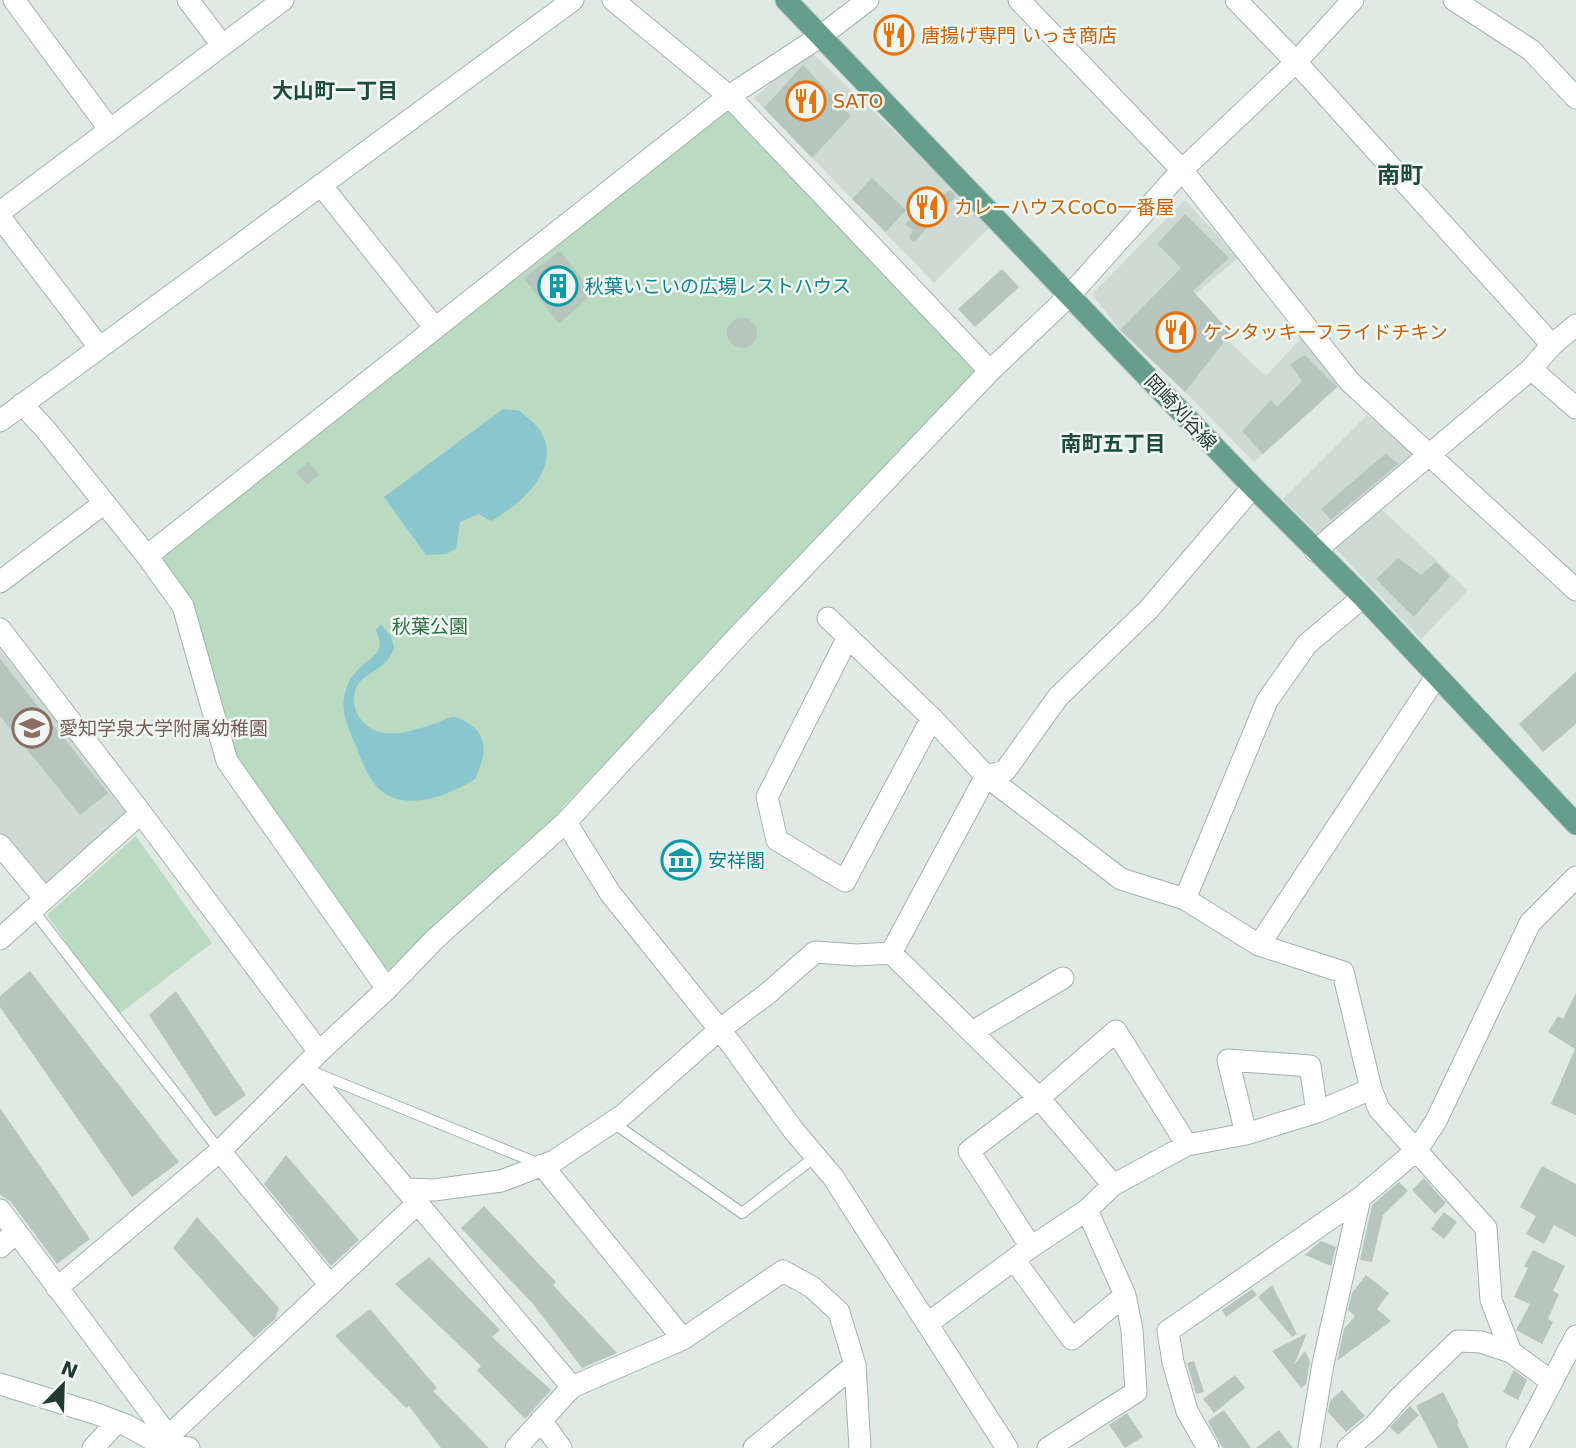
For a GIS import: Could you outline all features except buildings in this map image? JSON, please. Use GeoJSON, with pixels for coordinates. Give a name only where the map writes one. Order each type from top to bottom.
{"type":"FeatureCollection","features":[{"type":"Feature","properties":{"kind":"main road","name":"岡崎刈谷線"},"geometry":{"type":"LineString","coordinates":[[786,0],[1252,487],[1363,597],[1436,677],[1572,812]]}},
{"type":"Feature","properties":{"kind":"street"},"geometry":{"type":"LineString","coordinates":[[14,0],[110,130]]}},
{"type":"Feature","properties":{"kind":"street"},"geometry":{"type":"LineString","coordinates":[[188,0],[222,45]]}},
{"type":"Feature","properties":{"kind":"street"},"geometry":{"type":"LineString","coordinates":[[99,347],[0,214],[283,0]]}},
{"type":"Feature","properties":{"kind":"street"},"geometry":{"type":"LineString","coordinates":[[0,421],[573,0]]}},
{"type":"Feature","properties":{"kind":"street"},"geometry":{"type":"LineString","coordinates":[[613,0],[729,96],[990,371]]}},
{"type":"Feature","properties":{"kind":"street"},"geometry":{"type":"LineString","coordinates":[[147,556],[729,96],[821,36],[868,0]]}},
{"type":"Feature","properties":{"kind":"street"},"geometry":{"type":"LineString","coordinates":[[1019,0],[1182,170],[1350,382],[1576,590]]}},
{"type":"Feature","properties":{"kind":"street"},"geometry":{"type":"LineString","coordinates":[[1236,0],[1296,62],[1552,345]]}},
{"type":"Feature","properties":{"kind":"street"},"geometry":{"type":"LineString","coordinates":[[57,1288],[220,1151],[435,939],[566,822],[990,371],[1070,295],[1182,170],[1296,62],[1353,0]]}},
{"type":"Feature","properties":{"kind":"street"},"geometry":{"type":"LineString","coordinates":[[1454,0],[1531,50],[1576,98]]}},
{"type":"Feature","properties":{"kind":"street"},"geometry":{"type":"LineString","coordinates":[[321,185],[435,328]]}},
{"type":"Feature","properties":{"kind":"street"},"geometry":{"type":"LineString","coordinates":[[1315,551],[1531,369],[1552,345],[1576,325]]}},
{"type":"Feature","properties":{"kind":"street"},"geometry":{"type":"LineString","coordinates":[[1531,369],[1576,408]]}},
{"type":"Feature","properties":{"kind":"street"},"geometry":{"type":"LineString","coordinates":[[22,404],[147,556],[183,607],[227,761],[387,989]]}},
{"type":"Feature","properties":{"kind":"street"},"geometry":{"type":"LineString","coordinates":[[891,953],[986,776],[1006,771],[1058,697],[1149,609],[1252,487]]}},
{"type":"Feature","properties":{"kind":"street"},"geometry":{"type":"LineString","coordinates":[[0,582],[103,503]]}},
{"type":"Feature","properties":{"kind":"street"},"geometry":{"type":"LineString","coordinates":[[1185,899],[1267,701],[1307,644],[1363,597]]}},
{"type":"Feature","properties":{"kind":"street"},"geometry":{"type":"LineString","coordinates":[[828,618],[932,718],[986,776],[1121,879],[1185,899],[1259,945],[1343,972],[1371,1089],[1379,1109],[1486,1228],[1491,1300],[1511,1352]]}},
{"type":"Feature","properties":{"kind":"street"},"geometry":{"type":"LineString","coordinates":[[0,629],[319,1052]]}},
{"type":"Feature","properties":{"kind":"street"},"geometry":{"type":"LineString","coordinates":[[848,637],[767,797],[777,840],[845,881],[932,718]]}},
{"type":"Feature","properties":{"kind":"street"},"geometry":{"type":"LineString","coordinates":[[1259,945],[1436,677]]}},
{"type":"Feature","properties":{"kind":"street"},"geometry":{"type":"LineString","coordinates":[[0,939],[141,813]]}},
{"type":"Feature","properties":{"kind":"street"},"geometry":{"type":"LineString","coordinates":[[566,822],[610,893],[833,1177],[1007,1448]]}},
{"type":"Feature","properties":{"kind":"street"},"geometry":{"type":"LineString","coordinates":[[0,845],[39,905]]}},
{"type":"Feature","properties":{"kind":"street"},"geometry":{"type":"LineString","coordinates":[[1208,1448],[1188,1411],[1173,1362],[1168,1331],[1360,1198],[1417,1150],[1436,1121],[1530,923],[1576,877]]}},
{"type":"Feature","properties":{"kind":"street"},"geometry":{"type":"LineString","coordinates":[[163,1443],[329,1284],[413,1195],[501,1181],[554,1161],[623,1115],[719,1030],[767,994],[815,952],[857,955],[891,953],[1039,1098],[1113,1185]]}},
{"type":"Feature","properties":{"kind":"street"},"geometry":{"type":"LineString","coordinates":[[972,1032],[1063,978]]}},
{"type":"Feature","properties":{"kind":"street"},"geometry":{"type":"LineString","coordinates":[[1125,1295],[1072,1339],[1023,1254],[969,1151],[1039,1098],[1116,1031],[1187,1145]]}},
{"type":"Feature","properties":{"kind":"street"},"geometry":{"type":"LineString","coordinates":[[1246,1134],[1228,1060],[1310,1066],[1317,1112]]}},
{"type":"Feature","properties":{"kind":"street"},"geometry":{"type":"LineString","coordinates":[[304,1068],[572,1387]]}},
{"type":"Feature","properties":{"kind":"street"},"geometry":{"type":"LineString","coordinates":[[927,1324],[1087,1210],[1113,1185],[1187,1145],[1246,1134],[1317,1112],[1371,1089]]}},
{"type":"Feature","properties":{"kind":"street"},"geometry":{"type":"LineString","coordinates":[[220,1151],[329,1284]]}},
{"type":"Feature","properties":{"kind":"street"},"geometry":{"type":"LineString","coordinates":[[542,1165],[683,1339]]}},
{"type":"Feature","properties":{"kind":"street"},"geometry":{"type":"LineString","coordinates":[[1309,1448],[1323,1364],[1360,1198]]}},
{"type":"Feature","properties":{"kind":"street"},"geometry":{"type":"LineString","coordinates":[[0,1210],[163,1443]]}},
{"type":"Feature","properties":{"kind":"street"},"geometry":{"type":"LineString","coordinates":[[1048,1448],[1136,1392],[1132,1330],[1125,1295],[1087,1210]]}},
{"type":"Feature","properties":{"kind":"street"},"geometry":{"type":"LineString","coordinates":[[0,1247],[16,1232]]}},
{"type":"Feature","properties":{"kind":"street"},"geometry":{"type":"LineString","coordinates":[[516,1448],[572,1387],[683,1339],[783,1271],[812,1287],[839,1312],[855,1365],[860,1448]]}},
{"type":"Feature","properties":{"kind":"street"},"geometry":{"type":"LineString","coordinates":[[1517,1448],[1576,1336]]}},
{"type":"Feature","properties":{"kind":"street"},"geometry":{"type":"LineString","coordinates":[[1348,1448],[1375,1425],[1458,1341],[1480,1342],[1511,1352],[1552,1382]]}},
{"type":"Feature","properties":{"kind":"street"},"geometry":{"type":"LineString","coordinates":[[754,1448],[855,1365]]}},
{"type":"Feature","properties":{"kind":"street"},"geometry":{"type":"LineString","coordinates":[[0,1384],[117,1422],[163,1443],[189,1448]]}},
{"type":"Feature","properties":{"kind":"street"},"geometry":{"type":"LineString","coordinates":[[541,1420],[561,1448]]}},
{"type":"Feature","properties":{"kind":"street"},"geometry":{"type":"LineString","coordinates":[[93,1448],[117,1422]]}},
{"type":"Feature","properties":{"kind":"lane"},"geometry":{"type":"LineString","coordinates":[[39,905],[220,1151]]}},
{"type":"Feature","properties":{"kind":"lane"},"geometry":{"type":"LineString","coordinates":[[304,1068],[542,1165]]}},
{"type":"Feature","properties":{"kind":"lane"},"geometry":{"type":"LineString","coordinates":[[612,1122],[742,1213],[815,1157]]}},
{"type":"Feature","properties":{"kind":"shaded area"},"geometry":{"type":"Polygon","coordinates":[[[808,49],[939,174],[989,228],[934,283],[754,98],[808,49]]]}},
{"type":"Feature","properties":{"kind":"shaded area"},"geometry":{"type":"Polygon","coordinates":[[[1185,200],[1238,258],[1195,294],[1176,273],[1120,330],[1092,294],[1185,200]]]}},
{"type":"Feature","properties":{"kind":"shaded area"},"geometry":{"type":"Polygon","coordinates":[[[1302,337],[1339,386],[1254,462],[1185,392],[1226,339],[1266,376],[1302,337]]]}},
{"type":"Feature","properties":{"kind":"shaded area"},"geometry":{"type":"Polygon","coordinates":[[[1367,415],[1415,453],[1321,537],[1283,499],[1367,415]]]}},
{"type":"Feature","properties":{"kind":"shaded area"},"geometry":{"type":"Polygon","coordinates":[[[1379,507],[1468,590],[1421,639],[1335,548],[1379,507]]]}},
{"type":"Feature","properties":{"kind":"shaded area","name":"愛知学泉大学附属幼稚園"},"geometry":{"type":"Polygon","coordinates":[[[0,650],[129,806],[128,813],[48,887],[39,884],[0,834],[0,650]]]}},
{"type":"Feature","properties":{"kind":"green space","name":"秋葉公園"},"geometry":{"type":"Polygon","coordinates":[[[723,111],[733,112],[978,370],[729,636],[562,808],[557,821],[392,969],[384,970],[234,757],[162,563],[164,553],[723,111]]]}},
{"type":"Feature","properties":{"kind":"green space"},"geometry":{"type":"Polygon","coordinates":[[[136,836],[212,943],[118,1015],[47,915],[136,836]]]}},
{"type":"Feature","properties":{"kind":"water"},"geometry":{"type":"Polygon","coordinates":[[[503,409],[520,411],[540,430],[546,444],[547,458],[543,471],[526,495],[491,521],[479,514],[460,522],[456,549],[446,554],[426,555],[384,497],[503,409]]]}},
{"type":"Feature","properties":{"kind":"water"},"geometry":{"type":"Polygon","coordinates":[[[381,624],[391,637],[394,647],[384,664],[359,683],[355,690],[355,706],[360,719],[373,729],[391,733],[409,731],[452,717],[472,726],[482,738],[484,751],[475,779],[464,786],[437,797],[408,801],[383,792],[368,774],[347,723],[344,697],[353,675],[378,650],[380,645],[376,630],[381,624]]]}},
{"type":"Feature","properties":{"kind":"place","name":"唐揚げ専門 いっき商店"},"geometry":{"type":"Point","coordinates":[894,35]}},
{"type":"Feature","properties":{"kind":"place","name":"SATO"},"geometry":{"type":"Point","coordinates":[806,101]}},
{"type":"Feature","properties":{"kind":"place","name":"カレーハウスCoCo一番屋"},"geometry":{"type":"Point","coordinates":[927,207]}},
{"type":"Feature","properties":{"kind":"place","name":"秋葉いこいの広場レストハウス"},"geometry":{"type":"Point","coordinates":[558,286]}},
{"type":"Feature","properties":{"kind":"place","name":"ケンタッキーフライドチキン"},"geometry":{"type":"Point","coordinates":[1176,332]}},
{"type":"Feature","properties":{"kind":"place","name":"愛知学泉大学附属幼稚園"},"geometry":{"type":"Point","coordinates":[32,728]}},
{"type":"Feature","properties":{"kind":"place","name":"安祥閣"},"geometry":{"type":"Point","coordinates":[681,860]}},
{"type":"Feature","properties":{"kind":"district","name":"大山町一丁目"},"geometry":{"type":"Point","coordinates":[335,91]}},
{"type":"Feature","properties":{"kind":"district","name":"南町"},"geometry":{"type":"Point","coordinates":[1400,175]}},
{"type":"Feature","properties":{"kind":"district","name":"南町五丁目"},"geometry":{"type":"Point","coordinates":[1113,444]}}]}
